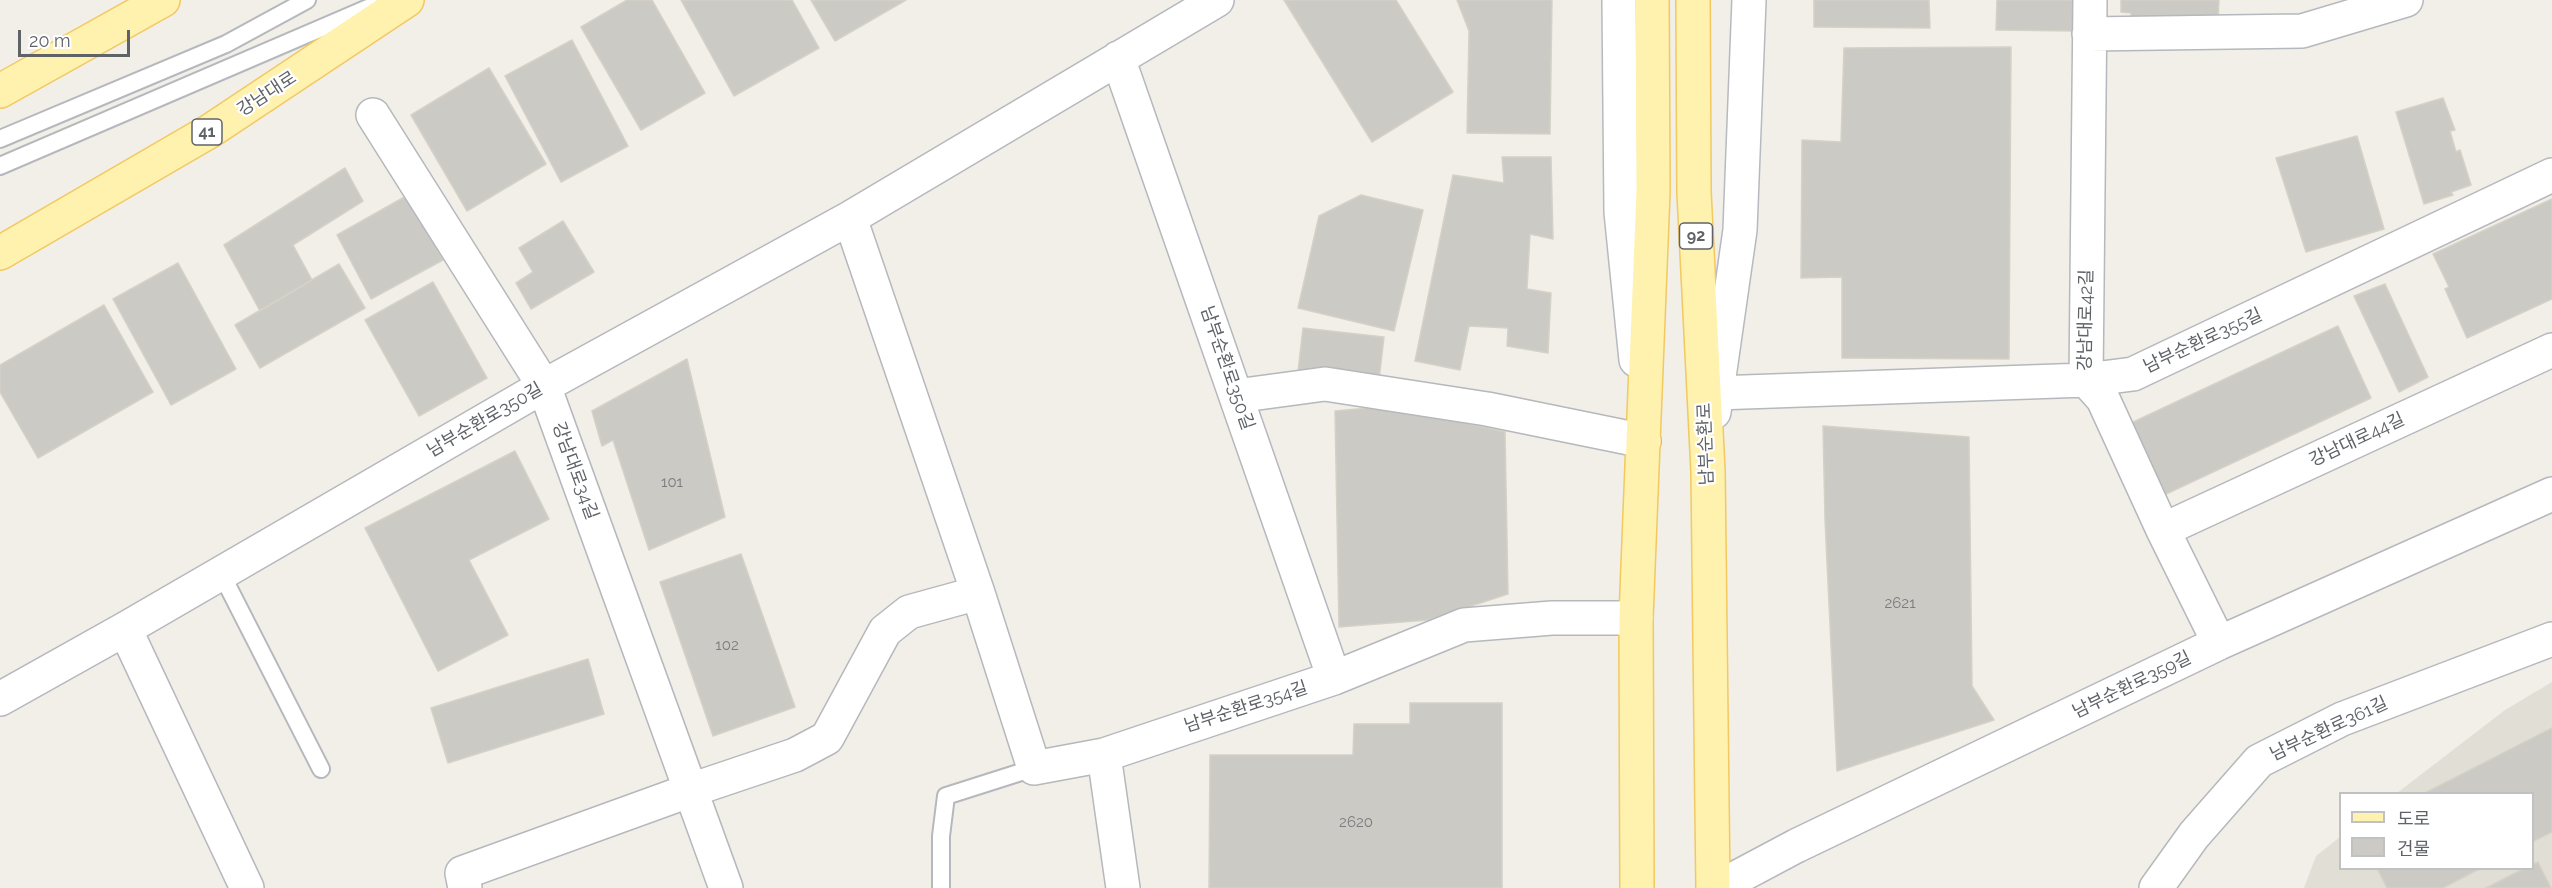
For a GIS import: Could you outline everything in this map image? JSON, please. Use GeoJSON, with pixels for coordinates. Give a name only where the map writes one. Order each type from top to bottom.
{"type":"FeatureCollection","features":[{"type":"Feature","properties":{"kind":"main road","name":"강남대로"},"geometry":{"type":"LineString","coordinates":[[0,253],[210,131],[407,0]]}},
{"type":"Feature","properties":{"kind":"main road"},"geometry":{"type":"LineString","coordinates":[[1637,888],[1636,618],[1653,191],[1652,0]]}},
{"type":"Feature","properties":{"kind":"main road","name":"남부순환로"},"geometry":{"type":"LineString","coordinates":[[1693,0],[1694,192],[1708,471],[1715,888]]}},
{"type":"Feature","properties":{"kind":"main road"},"geometry":{"type":"LineString","coordinates":[[0,92],[146,4]]}},
{"type":"Feature","properties":{"kind":"street","name":"남부순환로350길"},"geometry":{"type":"LineString","coordinates":[[0,699],[125,630],[544,386],[850,218],[1217,0]]}},
{"type":"Feature","properties":{"kind":"street"},"geometry":{"type":"LineString","coordinates":[[1236,396],[1325,384],[1487,409],[1644,441],[1622,212],[1619,0]]}},
{"type":"Feature","properties":{"kind":"street"},"geometry":{"type":"LineString","coordinates":[[1708,471],[1716,393],[1740,230],[1749,0]]}},
{"type":"Feature","properties":{"kind":"street","name":"강남대로42길"},"geometry":{"type":"LineString","coordinates":[[2090,0],[2086,380],[2103,399],[2163,530],[2219,643]]}},
{"type":"Feature","properties":{"kind":"street"},"geometry":{"type":"LineString","coordinates":[[2089,34],[2301,31],[2406,0]]}},
{"type":"Feature","properties":{"kind":"street","name":"남부순환로350길"},"geometry":{"type":"LineString","coordinates":[[1118,58],[1334,678]]}},
{"type":"Feature","properties":{"kind":"street","name":"강남대로34길"},"geometry":{"type":"LineString","coordinates":[[373,115],[544,386],[726,888]]}},
{"type":"Feature","properties":{"kind":"street","name":"남부순환로355길"},"geometry":{"type":"LineString","coordinates":[[1716,393],[2086,380],[2133,374],[2552,175]]}},
{"type":"Feature","properties":{"kind":"street"},"geometry":{"type":"LineString","coordinates":[[850,218],[1035,768]]}},
{"type":"Feature","properties":{"kind":"street","name":"강남대로44길"},"geometry":{"type":"LineString","coordinates":[[2163,530],[2552,350]]}},
{"type":"Feature","properties":{"kind":"street","name":"남부순환로359길"},"geometry":{"type":"LineString","coordinates":[[1715,888],[1796,846],[2219,643],[2552,494]]}},
{"type":"Feature","properties":{"kind":"street"},"geometry":{"type":"LineString","coordinates":[[464,881],[691,790],[795,755],[827,738],[885,631],[909,612],[978,593]]}},
{"type":"Feature","properties":{"kind":"street","name":"남부순환로354길"},"geometry":{"type":"LineString","coordinates":[[1035,768],[1104,755],[1334,678],[1464,625],[1552,618],[1636,618]]}},
{"type":"Feature","properties":{"kind":"street"},"geometry":{"type":"LineString","coordinates":[[125,630],[247,888]]}},
{"type":"Feature","properties":{"kind":"street","name":"남부순환로361길"},"geometry":{"type":"LineString","coordinates":[[2156,888],[2194,835],[2259,761],[2342,719],[2552,639]]}},
{"type":"Feature","properties":{"kind":"street"},"geometry":{"type":"LineString","coordinates":[[1104,755],[1123,888]]}},
{"type":"Feature","properties":{"kind":"lane"},"geometry":{"type":"LineString","coordinates":[[0,139],[226,44],[307,0]]}},
{"type":"Feature","properties":{"kind":"lane"},"geometry":{"type":"LineString","coordinates":[[0,166],[386,0]]}},
{"type":"Feature","properties":{"kind":"lane"},"geometry":{"type":"LineString","coordinates":[[222,573],[321,769]]}},
{"type":"Feature","properties":{"kind":"lane","name":"남부순환로354길"},"geometry":{"type":"LineString","coordinates":[[941,888],[941,836],[946,796],[1035,768]]}},
{"type":"Feature","properties":{"kind":"shaded area"},"geometry":{"type":"Polygon","coordinates":[[[2552,682],[2552,888],[2304,888],[2316,856],[2339,838],[2339,870],[2534,870],[2534,792],[2398,792],[2505,710],[2552,682]]]}},
{"type":"Feature","properties":{"kind":"building"},"geometry":{"type":"Polygon","coordinates":[[[627,0],[652,0],[705,93],[641,130],[581,27],[627,0]]]}},
{"type":"Feature","properties":{"kind":"building"},"geometry":{"type":"Polygon","coordinates":[[[681,0],[792,0],[819,48],[734,96],[681,0]]]}},
{"type":"Feature","properties":{"kind":"building"},"geometry":{"type":"Polygon","coordinates":[[[811,0],[906,0],[835,41],[811,0]]]}},
{"type":"Feature","properties":{"kind":"building"},"geometry":{"type":"Polygon","coordinates":[[[1284,0],[1396,0],[1453,92],[1372,142],[1284,0]]]}},
{"type":"Feature","properties":{"kind":"building"},"geometry":{"type":"Polygon","coordinates":[[[1457,0],[1552,0],[1550,134],[1467,133],[1469,31],[1457,0]]]}},
{"type":"Feature","properties":{"kind":"building"},"geometry":{"type":"Polygon","coordinates":[[[1814,0],[1929,0],[1930,28],[1814,27],[1814,0]]]}},
{"type":"Feature","properties":{"kind":"building"},"geometry":{"type":"Polygon","coordinates":[[[1997,0],[2076,0],[2075,31],[1996,30],[1997,0]]]}},
{"type":"Feature","properties":{"kind":"building"},"geometry":{"type":"Polygon","coordinates":[[[2121,0],[2219,0],[2218,20],[2131,19],[2131,13],[2121,12],[2121,0]]]}},
{"type":"Feature","properties":{"kind":"building"},"geometry":{"type":"Polygon","coordinates":[[[572,40],[628,146],[561,182],[505,76],[572,40]]]}},
{"type":"Feature","properties":{"kind":"building"},"geometry":{"type":"Polygon","coordinates":[[[2011,47],[2009,359],[1842,358],[1842,277],[1801,278],[1802,140],[1841,142],[1844,48],[2011,47]]]}},
{"type":"Feature","properties":{"kind":"building"},"geometry":{"type":"Polygon","coordinates":[[[489,68],[546,164],[467,211],[411,115],[489,68]]]}},
{"type":"Feature","properties":{"kind":"building"},"geometry":{"type":"Polygon","coordinates":[[[2443,98],[2455,130],[2450,131],[2456,152],[2460,150],[2471,185],[2451,192],[2453,195],[2424,204],[2396,112],[2443,98]]]}},
{"type":"Feature","properties":{"kind":"building"},"geometry":{"type":"Polygon","coordinates":[[[2357,136],[2384,229],[2306,252],[2276,158],[2357,136]]]}},
{"type":"Feature","properties":{"kind":"building"},"geometry":{"type":"Polygon","coordinates":[[[1502,157],[1551,157],[1553,239],[1530,234],[1527,289],[1551,293],[1548,353],[1507,346],[1508,328],[1469,326],[1460,370],[1415,361],[1453,175],[1504,183],[1502,157]]]}},
{"type":"Feature","properties":{"kind":"building"},"geometry":{"type":"Polygon","coordinates":[[[345,168],[363,201],[293,245],[312,280],[260,311],[224,245],[345,168]]]}},
{"type":"Feature","properties":{"kind":"building"},"geometry":{"type":"Polygon","coordinates":[[[408,195],[443,260],[371,299],[337,235],[408,195]]]}},
{"type":"Feature","properties":{"kind":"building"},"geometry":{"type":"Polygon","coordinates":[[[1361,195],[1423,210],[1394,331],[1298,308],[1319,216],[1361,195]]]}},
{"type":"Feature","properties":{"kind":"building"},"geometry":{"type":"Polygon","coordinates":[[[2552,199],[2552,299],[2467,338],[2445,289],[2449,287],[2433,254],[2552,199]]]}},
{"type":"Feature","properties":{"kind":"building"},"geometry":{"type":"Polygon","coordinates":[[[563,221],[594,272],[531,309],[516,283],[533,272],[519,248],[563,221]]]}},
{"type":"Feature","properties":{"kind":"building"},"geometry":{"type":"Polygon","coordinates":[[[178,263],[236,369],[171,405],[113,299],[178,263]]]}},
{"type":"Feature","properties":{"kind":"building"},"geometry":{"type":"Polygon","coordinates":[[[339,264],[365,308],[260,368],[235,325],[339,264]]]}},
{"type":"Feature","properties":{"kind":"building"},"geometry":{"type":"Polygon","coordinates":[[[433,282],[487,378],[419,416],[365,320],[433,282]]]}},
{"type":"Feature","properties":{"kind":"building"},"geometry":{"type":"Polygon","coordinates":[[[2385,284],[2428,377],[2399,392],[2354,296],[2385,284]]]}},
{"type":"Feature","properties":{"kind":"building"},"geometry":{"type":"Polygon","coordinates":[[[104,305],[153,392],[38,458],[0,392],[0,365],[104,305]]]}},
{"type":"Feature","properties":{"kind":"building"},"geometry":{"type":"Polygon","coordinates":[[[2338,326],[2371,398],[2164,495],[2129,424],[2338,326]]]}},
{"type":"Feature","properties":{"kind":"building"},"geometry":{"type":"Polygon","coordinates":[[[1303,328],[1384,337],[1379,380],[1298,371],[1303,328]]]}},
{"type":"Feature","properties":{"kind":"building"},"geometry":{"type":"Polygon","coordinates":[[[687,359],[725,517],[649,550],[613,440],[602,446],[592,411],[687,359]]]}},
{"type":"Feature","properties":{"kind":"building"},"geometry":{"type":"Polygon","coordinates":[[[1391,406],[1505,432],[1508,594],[1428,620],[1339,627],[1335,411],[1391,406]]]}},
{"type":"Feature","properties":{"kind":"building"},"geometry":{"type":"Polygon","coordinates":[[[1823,426],[1969,437],[1972,686],[1994,720],[1837,771],[1825,520],[1823,426]]]}},
{"type":"Feature","properties":{"kind":"building"},"geometry":{"type":"Polygon","coordinates":[[[515,451],[549,519],[469,560],[508,635],[438,671],[365,528],[515,451]]]}},
{"type":"Feature","properties":{"kind":"building"},"geometry":{"type":"Polygon","coordinates":[[[741,554],[795,707],[713,736],[660,582],[741,554]]]}},
{"type":"Feature","properties":{"kind":"building"},"geometry":{"type":"Polygon","coordinates":[[[588,659],[604,714],[448,763],[431,708],[588,659]]]}},
{"type":"Feature","properties":{"kind":"building"},"geometry":{"type":"Polygon","coordinates":[[[1410,703],[1502,703],[1502,888],[1209,888],[1210,755],[1353,755],[1354,724],[1410,724],[1410,703]]]}},
{"type":"Feature","properties":{"kind":"building"},"geometry":{"type":"Polygon","coordinates":[[[2552,728],[2552,832],[2534,841],[2534,792],[2427,792],[2552,728]]]}},
{"type":"Feature","properties":{"kind":"building"},"geometry":{"type":"Polygon","coordinates":[[[2538,862],[2551,888],[2486,888],[2521,870],[2534,870],[2534,864],[2538,862]]]}},
{"type":"Feature","properties":{"kind":"building"},"geometry":{"type":"Polygon","coordinates":[[[2378,870],[2477,870],[2443,888],[2387,888],[2378,870]]]}}]}
